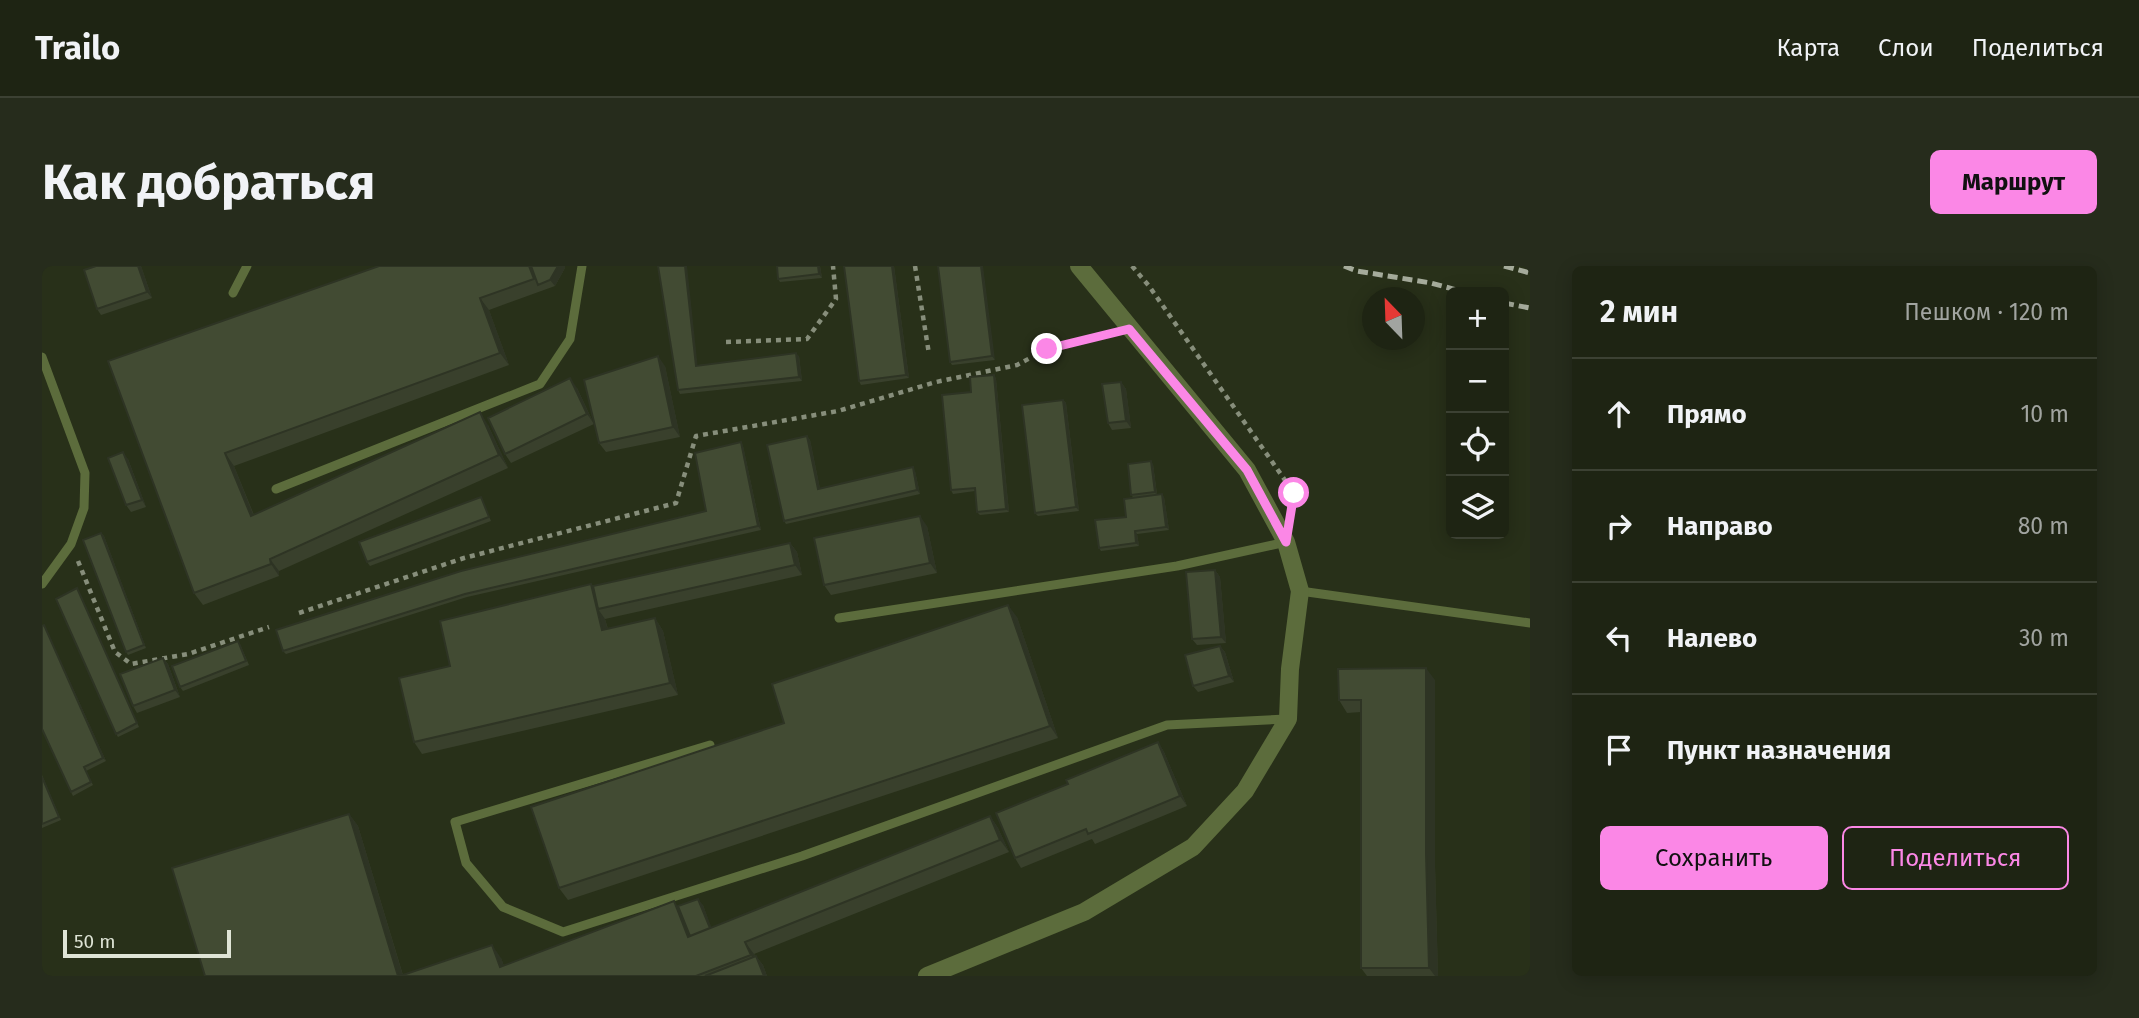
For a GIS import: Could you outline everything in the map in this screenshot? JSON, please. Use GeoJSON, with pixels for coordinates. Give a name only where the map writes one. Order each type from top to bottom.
{"type":"FeatureCollection","features":[{"type":"Feature","properties":{"kind":"street"},"geometry":{"type":"LineString","coordinates":[[927,976],[1084,912],[1193,847],[1245,790],[1288,719],[1290,669],[1300,591],[1286,542],[1247,470],[1079,266]]}},
{"type":"Feature","properties":{"kind":"lane"},"geometry":{"type":"LineString","coordinates":[[233,293],[247,266]]}},
{"type":"Feature","properties":{"kind":"lane"},"geometry":{"type":"LineString","coordinates":[[276,489],[540,384],[570,339],[582,266]]}},
{"type":"Feature","properties":{"kind":"lane"},"geometry":{"type":"LineString","coordinates":[[42,357],[85,473],[84,508],[71,544],[42,583]]}},
{"type":"Feature","properties":{"kind":"lane"},"geometry":{"type":"LineString","coordinates":[[839,618],[1177,566],[1286,542]]}},
{"type":"Feature","properties":{"kind":"lane"},"geometry":{"type":"LineString","coordinates":[[1300,591],[1530,623]]}},
{"type":"Feature","properties":{"kind":"lane"},"geometry":{"type":"LineString","coordinates":[[710,745],[455,822],[466,863],[503,907],[563,932],[802,856],[1167,725],[1288,719]]}},
{"type":"Feature","properties":{"kind":"path"},"geometry":{"type":"LineString","coordinates":[[726,342],[807,339],[836,299],[833,266]]}},
{"type":"Feature","properties":{"kind":"path"},"geometry":{"type":"LineString","coordinates":[[915,266],[929,354]]}},
{"type":"Feature","properties":{"kind":"path"},"geometry":{"type":"LineString","coordinates":[[1132,266],[1149,286],[1294,493],[1286,542]]}},
{"type":"Feature","properties":{"kind":"path"},"geometry":{"type":"LineString","coordinates":[[299,613],[464,558],[676,503],[696,436],[838,411],[936,382],[1017,365],[1047,349],[1129,329]]}},
{"type":"Feature","properties":{"kind":"path"},"geometry":{"type":"LineString","coordinates":[[71,544],[115,652],[131,664],[188,654],[269,627]]}},
{"type":"Feature","properties":{"kind":"building"},"geometry":{"type":"Polygon","coordinates":[[[96,266],[138,266],[147,292],[97,309],[84,270],[96,266]]]}},
{"type":"Feature","properties":{"kind":"building"},"geometry":{"type":"Polygon","coordinates":[[[379,266],[529,266],[534,279],[480,298],[500,353],[225,453],[251,516],[480,412],[499,455],[270,559],[271,564],[194,593],[108,361],[379,266]]]}},
{"type":"Feature","properties":{"kind":"building"},"geometry":{"type":"Polygon","coordinates":[[[531,266],[558,266],[550,280],[538,285],[531,266]]]}},
{"type":"Feature","properties":{"kind":"building"},"geometry":{"type":"Polygon","coordinates":[[[658,266],[685,266],[696,366],[796,353],[799,377],[678,390],[658,266]]]}},
{"type":"Feature","properties":{"kind":"building"},"geometry":{"type":"Polygon","coordinates":[[[777,266],[818,266],[819,274],[778,279],[777,266]]]}},
{"type":"Feature","properties":{"kind":"building"},"geometry":{"type":"Polygon","coordinates":[[[844,266],[892,266],[906,375],[859,381],[844,266]]]}},
{"type":"Feature","properties":{"kind":"building"},"geometry":{"type":"Polygon","coordinates":[[[938,266],[981,266],[992,356],[950,362],[938,266]]]}},
{"type":"Feature","properties":{"kind":"building"},"geometry":{"type":"Polygon","coordinates":[[[658,356],[673,427],[599,443],[584,380],[658,356]]]}},
{"type":"Feature","properties":{"kind":"building"},"geometry":{"type":"Polygon","coordinates":[[[994,375],[1006,509],[977,512],[975,488],[951,490],[942,395],[971,392],[970,377],[994,375]]]}},
{"type":"Feature","properties":{"kind":"building"},"geometry":{"type":"Polygon","coordinates":[[[570,378],[587,414],[505,454],[488,418],[570,378]]]}},
{"type":"Feature","properties":{"kind":"building"},"geometry":{"type":"Polygon","coordinates":[[[1121,382],[1126,421],[1108,423],[1102,384],[1121,382]]]}},
{"type":"Feature","properties":{"kind":"building"},"geometry":{"type":"Polygon","coordinates":[[[1063,400],[1076,507],[1035,513],[1022,405],[1063,400]]]}},
{"type":"Feature","properties":{"kind":"building"},"geometry":{"type":"Polygon","coordinates":[[[807,436],[818,489],[913,467],[917,490],[784,521],[767,445],[807,436]]]}},
{"type":"Feature","properties":{"kind":"building"},"geometry":{"type":"Polygon","coordinates":[[[741,442],[758,526],[465,594],[283,651],[276,630],[461,571],[706,511],[695,453],[741,442]]]}},
{"type":"Feature","properties":{"kind":"building"},"geometry":{"type":"Polygon","coordinates":[[[123,452],[142,500],[126,505],[108,458],[123,452]]]}},
{"type":"Feature","properties":{"kind":"building"},"geometry":{"type":"Polygon","coordinates":[[[1151,461],[1155,492],[1131,495],[1128,464],[1151,461]]]}},
{"type":"Feature","properties":{"kind":"building"},"geometry":{"type":"Polygon","coordinates":[[[1162,494],[1166,527],[1135,531],[1136,543],[1099,548],[1095,520],[1126,517],[1124,499],[1162,494]]]}},
{"type":"Feature","properties":{"kind":"building"},"geometry":{"type":"Polygon","coordinates":[[[481,497],[489,517],[367,562],[359,542],[481,497]]]}},
{"type":"Feature","properties":{"kind":"building"},"geometry":{"type":"Polygon","coordinates":[[[920,516],[930,563],[824,585],[814,538],[920,516]]]}},
{"type":"Feature","properties":{"kind":"building"},"geometry":{"type":"Polygon","coordinates":[[[101,533],[144,645],[126,652],[83,540],[101,533]]]}},
{"type":"Feature","properties":{"kind":"building"},"geometry":{"type":"Polygon","coordinates":[[[790,543],[795,565],[598,609],[593,586],[790,543]]]}},
{"type":"Feature","properties":{"kind":"building"},"geometry":{"type":"Polygon","coordinates":[[[1215,570],[1221,637],[1192,639],[1186,572],[1215,570]]]}},
{"type":"Feature","properties":{"kind":"building"},"geometry":{"type":"Polygon","coordinates":[[[591,584],[602,630],[655,618],[670,683],[414,742],[399,678],[450,666],[440,621],[591,584]]]}},
{"type":"Feature","properties":{"kind":"building"},"geometry":{"type":"Polygon","coordinates":[[[77,588],[137,723],[116,734],[56,599],[77,588]]]}},
{"type":"Feature","properties":{"kind":"building"},"geometry":{"type":"Polygon","coordinates":[[[1008,605],[1050,726],[559,888],[531,807],[784,723],[772,684],[1008,605]]]}},
{"type":"Feature","properties":{"kind":"building"},"geometry":{"type":"Polygon","coordinates":[[[44,625],[103,758],[84,767],[91,782],[71,792],[42,729],[44,625]]]}},
{"type":"Feature","properties":{"kind":"building"},"geometry":{"type":"Polygon","coordinates":[[[238,641],[246,661],[180,687],[172,666],[238,641]]]}},
{"type":"Feature","properties":{"kind":"building"},"geometry":{"type":"Polygon","coordinates":[[[1220,646],[1229,676],[1193,686],[1185,655],[1220,646]]]}},
{"type":"Feature","properties":{"kind":"building"},"geometry":{"type":"Polygon","coordinates":[[[163,658],[175,690],[133,706],[120,674],[163,658]]]}},
{"type":"Feature","properties":{"kind":"building"},"geometry":{"type":"Polygon","coordinates":[[[1426,668],[1429,968],[1361,968],[1361,700],[1339,700],[1338,669],[1426,668]]]}},
{"type":"Feature","properties":{"kind":"building"},"geometry":{"type":"Polygon","coordinates":[[[1158,742],[1180,796],[1088,834],[1086,829],[1015,858],[996,813],[1068,784],[1066,780],[1158,742]]]}},
{"type":"Feature","properties":{"kind":"building"},"geometry":{"type":"Polygon","coordinates":[[[42,777],[59,817],[42,824],[42,777]]]}},
{"type":"Feature","properties":{"kind":"building"},"geometry":{"type":"Polygon","coordinates":[[[349,814],[398,976],[205,976],[172,868],[349,814]]]}},
{"type":"Feature","properties":{"kind":"building"},"geometry":{"type":"Polygon","coordinates":[[[990,816],[1000,840],[745,942],[751,955],[696,976],[400,976],[492,945],[500,967],[674,901],[688,937],[990,816]]]}},
{"type":"Feature","properties":{"kind":"building"},"geometry":{"type":"Polygon","coordinates":[[[698,899],[710,928],[690,936],[678,906],[698,899]]]}},
{"type":"Feature","properties":{"kind":"building"},"geometry":{"type":"Polygon","coordinates":[[[756,956],[764,976],[705,976],[756,956]]]}},
{"type":"Feature","properties":{"kind":"railway"},"geometry":{"type":"LineString","coordinates":[[1344,266],[1357,271],[1446,287]]}},
{"type":"Feature","properties":{"kind":"railway"},"geometry":{"type":"LineString","coordinates":[[1504,266],[1530,273]]}},
{"type":"Feature","properties":{"kind":"railway"},"geometry":{"type":"LineString","coordinates":[[1509,304],[1530,308]]}},
{"type":"Feature","properties":{"kind":"route"},"geometry":{"type":"LineString","coordinates":[[1047,349],[1129,329],[1247,470],[1286,542],[1294,493]]}}]}
